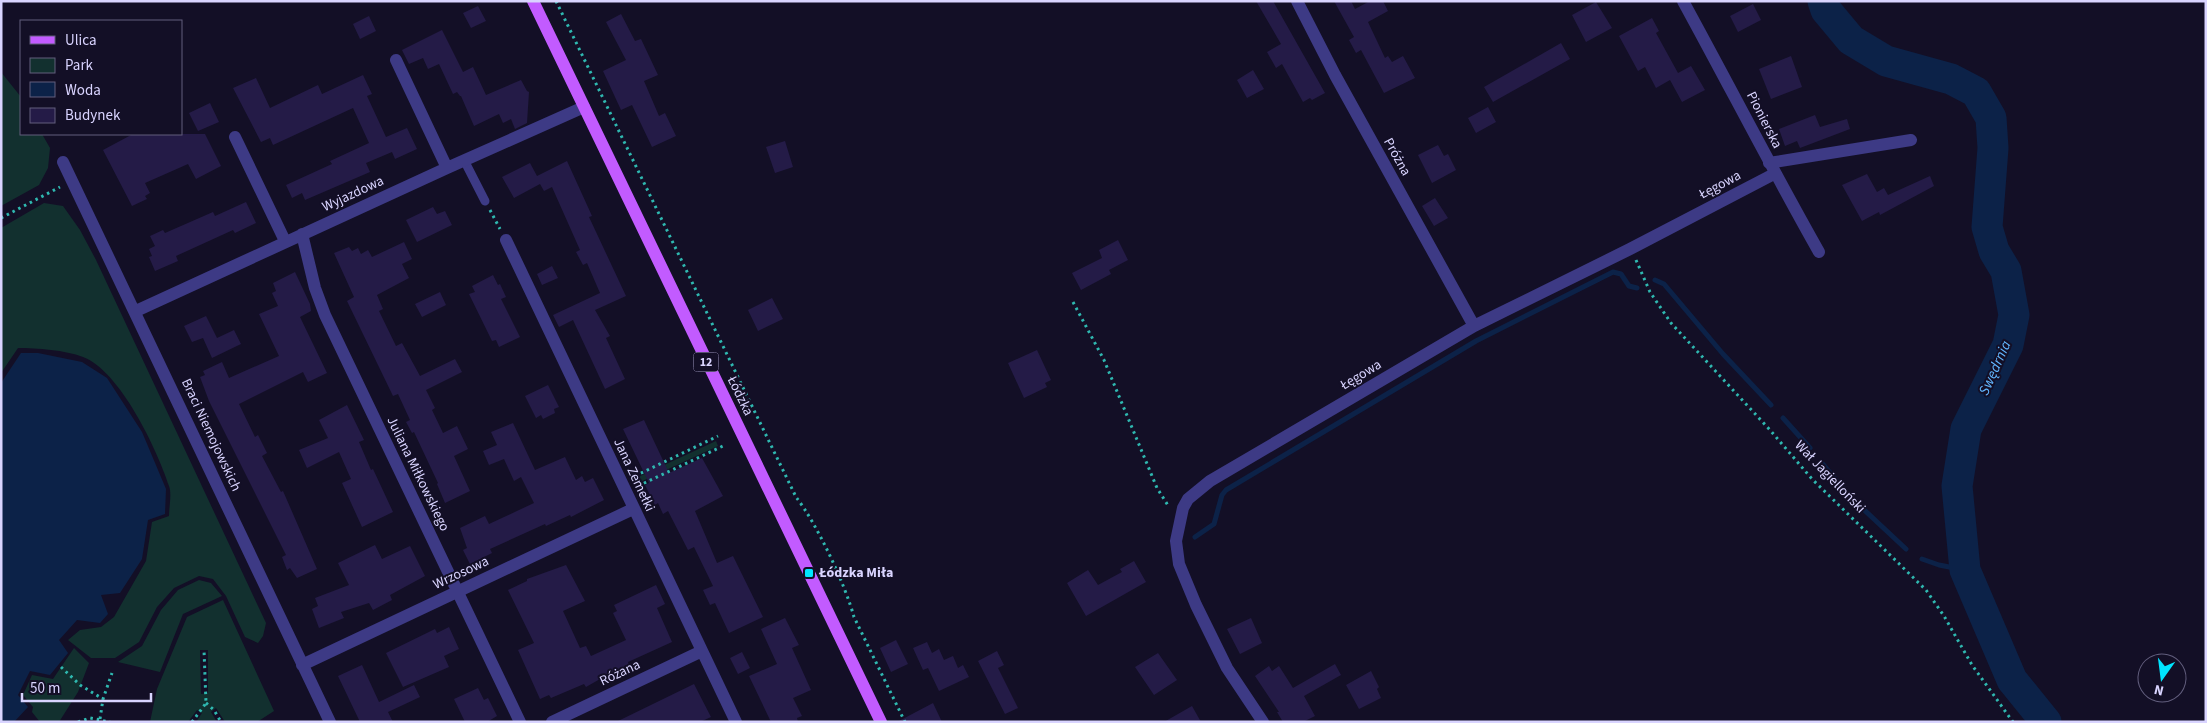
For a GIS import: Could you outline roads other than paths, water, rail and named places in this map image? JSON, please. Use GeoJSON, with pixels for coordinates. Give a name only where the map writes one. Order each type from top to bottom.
{"type":"FeatureCollection","features":[{"type":"Feature","properties":{"kind":"main road","name":"Łódzka"},"geometry":{"type":"LineString","coordinates":[[533,1],[881,722]]}},
{"type":"Feature","properties":{"kind":"street","name":"Próżna"},"geometry":{"type":"LineString","coordinates":[[1297,1],[1335,75],[1474,326]]}},
{"type":"Feature","properties":{"kind":"street","name":"Pionierska"},"geometry":{"type":"LineString","coordinates":[[1683,1],[1772,168],[1820,252]]}},
{"type":"Feature","properties":{"kind":"street"},"geometry":{"type":"LineString","coordinates":[[396,60],[447,168]]}},
{"type":"Feature","properties":{"kind":"street","name":"Wyjazdowa"},"geometry":{"type":"LineString","coordinates":[[136,312],[302,234],[584,107]]}},
{"type":"Feature","properties":{"kind":"street"},"geometry":{"type":"LineString","coordinates":[[235,137],[285,242]]}},
{"type":"Feature","properties":{"kind":"street","name":"Łęgowa"},"geometry":{"type":"LineString","coordinates":[[1263,722],[1227,668],[1196,606],[1179,564],[1176,541],[1179,522],[1188,499],[1210,482],[1474,326],[1630,249],[1772,168],[1912,140]]}},
{"type":"Feature","properties":{"kind":"street","name":"Braci Niemojowskich"},"geometry":{"type":"LineString","coordinates":[[63,162],[136,312],[328,721]]}},
{"type":"Feature","properties":{"kind":"street","name":"Juliana Miłkowskiego"},"geometry":{"type":"LineString","coordinates":[[302,234],[315,288],[325,315],[520,722]]}},
{"type":"Feature","properties":{"kind":"street","name":"Jana Zemełki"},"geometry":{"type":"LineString","coordinates":[[506,240],[736,722]]}},
{"type":"Feature","properties":{"kind":"street","name":"Wrzosowa"},"geometry":{"type":"LineString","coordinates":[[302,665],[633,509]]}},
{"type":"Feature","properties":{"kind":"street","name":"Różana"},"geometry":{"type":"LineString","coordinates":[[552,722],[702,651]]}},
{"type":"Feature","properties":{"kind":"lane"},"geometry":{"type":"LineString","coordinates":[[464,160],[485,201]]}},
{"type":"Feature","properties":{"kind":"water"},"geometry":{"type":"Polygon","coordinates":[[[21,353],[38,353],[82,362],[107,378],[142,432],[166,489],[165,514],[148,520],[142,559],[120,593],[101,595],[108,614],[100,623],[77,620],[59,640],[68,653],[50,675],[30,671],[18,695],[28,707],[14,722],[1,722],[1,383],[21,353]]]}},
{"type":"Feature","properties":{"kind":"waterway","name":"Swędrnia"},"geometry":{"type":"LineString","coordinates":[[1823,1],[1826,10],[1851,40],[1886,61],[1951,79],[1976,92],[1991,118],[1993,148],[1987,227],[1994,251],[2006,271],[2014,315],[2008,345],[1966,429],[1957,486],[1965,570],[2012,680],[2046,722]]}},
{"type":"Feature","properties":{"kind":"waterway"},"geometry":{"type":"LineString","coordinates":[[1195,537],[1214,524],[1222,495],[1226,490],[1476,341],[1613,272],[1621,274],[1629,286],[1637,288]]}},
{"type":"Feature","properties":{"kind":"waterway"},"geometry":{"type":"LineString","coordinates":[[1655,280],[1664,284],[1723,354],[1771,405]]}},
{"type":"Feature","properties":{"kind":"waterway"},"geometry":{"type":"LineString","coordinates":[[1783,418],[1810,448]]}},
{"type":"Feature","properties":{"kind":"waterway"},"geometry":{"type":"LineString","coordinates":[[1822,463],[1846,492]]}},
{"type":"Feature","properties":{"kind":"waterway"},"geometry":{"type":"LineString","coordinates":[[1860,506],[1906,549]]}},
{"type":"Feature","properties":{"kind":"waterway"},"geometry":{"type":"LineString","coordinates":[[1922,559],[1939,565],[1965,570]]}},
{"type":"Feature","properties":{"kind":"place","name":"Łódzka Miła"},"geometry":{"type":"Point","coordinates":[809,573]}}]}
